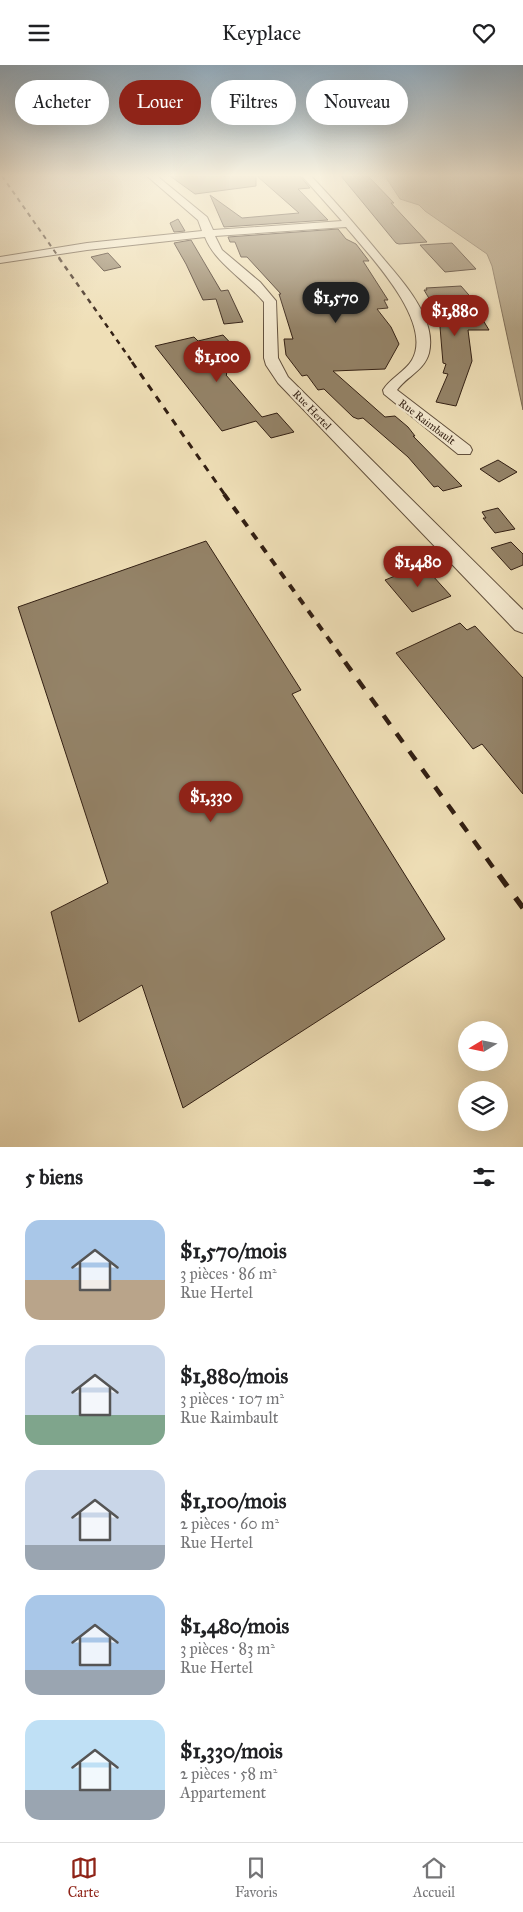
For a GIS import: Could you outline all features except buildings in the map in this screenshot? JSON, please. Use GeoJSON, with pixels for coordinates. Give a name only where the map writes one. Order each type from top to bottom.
{"type":"FeatureCollection","features":[{"type":"Feature","properties":{"kind":"street","name":"Rue Hertel"},"geometry":{"type":"LineString","coordinates":[[206,226],[213,245],[222,257],[256,285],[270,301],[271,358],[273,365],[283,379],[523,624]]}},
{"type":"Feature","properties":{"kind":"street"},"geometry":{"type":"LineString","coordinates":[[0,260],[56,251],[208,233],[311,226]]}},
{"type":"Feature","properties":{"kind":"street","name":"Rue Raimbault"},"geometry":{"type":"LineString","coordinates":[[352,226],[402,291],[418,318],[423,331],[420,358],[411,372],[392,386],[390,390],[392,394],[464,450]]}},
{"type":"Feature","properties":{"kind":"shaded area"},"geometry":{"type":"Polygon","coordinates":[[[447,226],[523,226],[523,410],[492,266],[487,254],[447,226]]]}},
{"type":"Feature","properties":{"kind":"railway"},"geometry":{"type":"LineString","coordinates":[[37,226],[60,259]]}},
{"type":"Feature","properties":{"kind":"railway"},"geometry":{"type":"LineString","coordinates":[[59,258],[133,363]]}},
{"type":"Feature","properties":{"kind":"railway"},"geometry":{"type":"LineString","coordinates":[[132,362],[225,495]]}},
{"type":"Feature","properties":{"kind":"railway"},"geometry":{"type":"LineString","coordinates":[[224,494],[346,663]]}},
{"type":"Feature","properties":{"kind":"railway"},"geometry":{"type":"LineString","coordinates":[[345,662],[500,877]]}},
{"type":"Feature","properties":{"kind":"railway"},"geometry":{"type":"LineString","coordinates":[[499,875],[523,908]]}}]}
